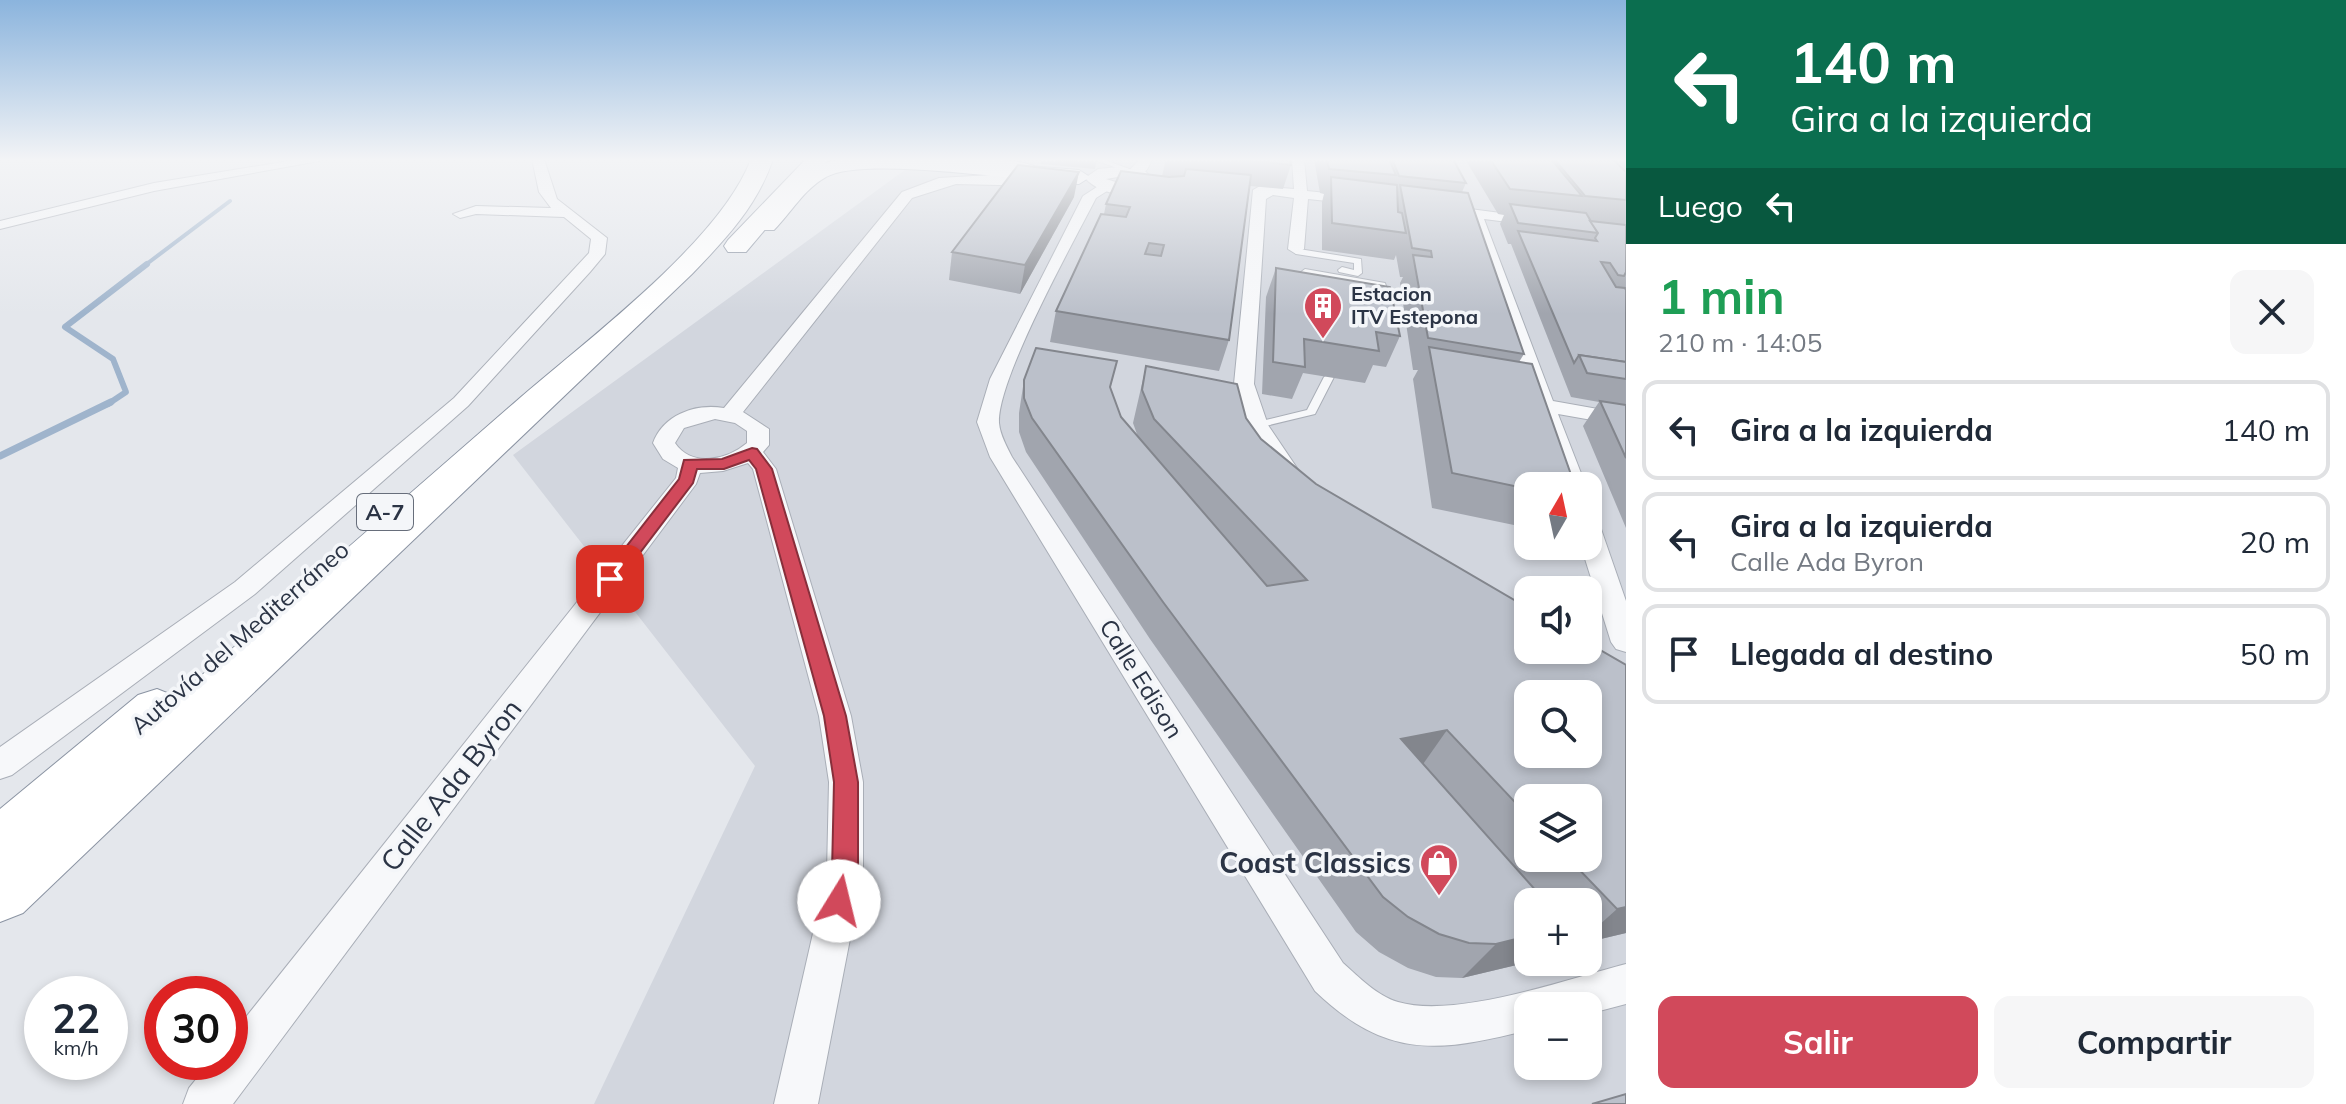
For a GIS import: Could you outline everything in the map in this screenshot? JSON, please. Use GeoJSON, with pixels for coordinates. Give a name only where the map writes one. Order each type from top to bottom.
{"type":"FeatureCollection","features":[{"type":"Feature","properties":{"kind":"highway","name":"Autovía del Mediterráneo"},"geometry":{"type":"LineString","coordinates":[[0,846],[643,286],[714,211]]}},
{"type":"Feature","properties":{"kind":"highway","name":"Autovía del Mediterráneo"},"geometry":{"type":"LineString","coordinates":[[0,892],[451,483],[676,274],[733,211]]}},
{"type":"Feature","properties":{"kind":"highway"},"geometry":{"type":"LineString","coordinates":[[737,246],[768,211]]}},
{"type":"Feature","properties":{"kind":"highway"},"geometry":{"type":"LineString","coordinates":[[737,246],[779,211]]}},
{"type":"Feature","properties":{"kind":"highway","name":"Autovía del Mediterráneo"},"geometry":{"type":"LineString","coordinates":[[451,483],[648,330],[737,246]]}},
{"type":"Feature","properties":{"kind":"street"},"geometry":{"type":"LineString","coordinates":[[0,225],[58,211]]}},
{"type":"Feature","properties":{"kind":"street"},"geometry":{"type":"LineString","coordinates":[[460,214],[474,211]]}},
{"type":"Feature","properties":{"kind":"street"},"geometry":{"type":"LineString","coordinates":[[492,211],[566,213]]}},
{"type":"Feature","properties":{"kind":"street"},"geometry":{"type":"LineString","coordinates":[[0,765],[245,588],[461,402],[597,254],[599,238],[562,211]]}},
{"type":"Feature","properties":{"kind":"street"},"geometry":{"type":"LineString","coordinates":[[730,414],[894,211]]}},
{"type":"Feature","properties":{"kind":"street","name":"Calle Edison"},"geometry":{"type":"LineString","coordinates":[[1083,211],[1028,319],[989,409],[990,433],[1001,457],[1329,977],[1352,1001],[1384,1018],[1419,1028],[1451,1029],[1514,1013]]}},
{"type":"Feature","properties":{"kind":"street"},"geometry":{"type":"LineString","coordinates":[[1252,211],[1255,235]]}},
{"type":"Feature","properties":{"kind":"street"},"geometry":{"type":"LineString","coordinates":[[1289,256],[1298,211]]}},
{"type":"Feature","properties":{"kind":"street"},"geometry":{"type":"LineString","coordinates":[[1431,211],[1550,225]]}},
{"type":"Feature","properties":{"kind":"street"},"geometry":{"type":"LineString","coordinates":[[1475,211],[1473,216],[1569,472]]}},
{"type":"Feature","properties":{"kind":"street"},"geometry":{"type":"LineString","coordinates":[[1255,235],[1289,256]]}},
{"type":"Feature","properties":{"kind":"street"},"geometry":{"type":"LineString","coordinates":[[1255,235],[1289,256]]}},
{"type":"Feature","properties":{"kind":"street"},"geometry":{"type":"LineString","coordinates":[[1289,256],[1255,267],[1244,384],[1257,425],[1279,463],[1301,483]]}},
{"type":"Feature","properties":{"kind":"street"},"geometry":{"type":"LineString","coordinates":[[1547,406],[1626,420]]}},
{"type":"Feature","properties":{"kind":"street"},"geometry":{"type":"LineString","coordinates":[[730,414],[758,429],[758,445],[752,453],[724,464],[690,464],[667,451],[664,443],[666,434],[673,426],[699,415],[730,414]]}},
{"type":"Feature","properties":{"kind":"street"},"geometry":{"type":"LineString","coordinates":[[752,453],[764,469],[835,716],[846,782],[845,872],[796,1104]]}},
{"type":"Feature","properties":{"kind":"street","name":"Calle Ada Byron"},"geometry":{"type":"LineString","coordinates":[[205,1104],[688,479],[690,464]]}},
{"type":"Feature","properties":{"kind":"street"},"geometry":{"type":"LineString","coordinates":[[1598,560],[1626,642]]}},
{"type":"Feature","properties":{"kind":"street"},"geometry":{"type":"LineString","coordinates":[[1595,992],[1626,984]]}},
{"type":"Feature","properties":{"kind":"lane"},"geometry":{"type":"LineString","coordinates":[[1289,256],[1358,261],[1358,273],[1289,256]]}},
{"type":"Feature","properties":{"kind":"lane"},"geometry":{"type":"LineString","coordinates":[[1289,256],[1351,280],[1382,285],[1387,308]]}},
{"type":"Feature","properties":{"kind":"lane"},"geometry":{"type":"LineString","coordinates":[[1348,307],[1357,304],[1351,280]]}},
{"type":"Feature","properties":{"kind":"lane"},"geometry":{"type":"LineString","coordinates":[[1257,425],[1311,412],[1329,377]]}},
{"type":"Feature","properties":{"kind":"shaded area"},"geometry":{"type":"Polygon","coordinates":[[[849,211],[1626,211],[1626,1104],[594,1104],[755,766],[513,455],[849,211]]]}},
{"type":"Feature","properties":{"kind":"building"},"geometry":{"type":"Polygon","coordinates":[[[983,211],[1057,211],[1025,265],[952,252],[983,211]]]}},
{"type":"Feature","properties":{"kind":"building"},"geometry":{"type":"Polygon","coordinates":[[[1129,211],[1246,211],[1229,340],[1056,311],[1101,214],[1126,217],[1129,211]],[[1149,243],[1145,254],[1161,256],[1164,245],[1149,243]]]}},
{"type":"Feature","properties":{"kind":"building"},"geometry":{"type":"Polygon","coordinates":[[[1332,211],[1398,211],[1402,213],[1406,233],[1332,223],[1332,211]]]}},
{"type":"Feature","properties":{"kind":"building"},"geometry":{"type":"Polygon","coordinates":[[[1405,211],[1474,211],[1524,354],[1428,338],[1413,255],[1432,257],[1431,251],[1412,248],[1405,211]]]}},
{"type":"Feature","properties":{"kind":"building"},"geometry":{"type":"Polygon","coordinates":[[[1513,211],[1586,213],[1598,233],[1518,223],[1513,211]]]}},
{"type":"Feature","properties":{"kind":"building"},"geometry":{"type":"Polygon","coordinates":[[[1590,221],[1626,225],[1624,276],[1618,275],[1610,263],[1601,262],[1616,287],[1626,290],[1626,362],[1579,355],[1574,363],[1518,231],[1597,241],[1598,233],[1590,221]]]}},
{"type":"Feature","properties":{"kind":"building"},"geometry":{"type":"Polygon","coordinates":[[[1276,268],[1390,287],[1400,336],[1376,332],[1379,351],[1304,339],[1305,367],[1273,362],[1276,268]]]}},
{"type":"Feature","properties":{"kind":"building"},"geometry":{"type":"Polygon","coordinates":[[[1429,347],[1532,364],[1570,472],[1514,472],[1514,486],[1452,473],[1429,347]]]}},
{"type":"Feature","properties":{"kind":"building"},"geometry":{"type":"Polygon","coordinates":[[[1036,348],[1117,361],[1110,387],[1121,417],[1267,586],[1307,580],[1154,419],[1142,390],[1146,366],[1237,384],[1246,418],[1261,439],[1316,484],[1514,600],[1514,664],[1602,664],[1602,651],[1626,665],[1626,907],[1617,909],[1602,893],[1602,888],[1597,888],[1581,872],[1602,872],[1602,784],[1514,784],[1514,801],[1447,730],[1401,739],[1514,866],[1514,872],[1519,872],[1534,888],[1514,888],[1514,940],[1496,944],[1469,943],[1439,934],[1408,917],[1383,897],[1163,602],[1032,418],[1024,398],[1024,380],[1036,348]]]}},
{"type":"Feature","properties":{"kind":"building"},"geometry":{"type":"Polygon","coordinates":[[[1579,355],[1626,362],[1626,379],[1587,373],[1579,355]]]}},
{"type":"Feature","properties":{"kind":"building"},"geometry":{"type":"Polygon","coordinates":[[[1600,401],[1626,405],[1626,458],[1600,401]]]}},
{"type":"Feature","properties":{"kind":"building"},"geometry":{"type":"Polygon","coordinates":[[[1626,1094],[1626,1104],[1592,1104],[1626,1094]]]}},
{"type":"Feature","properties":{"kind":"waterway"},"geometry":{"type":"LineString","coordinates":[[144,266],[217,211]]}},
{"type":"Feature","properties":{"kind":"waterway"},"geometry":{"type":"LineString","coordinates":[[111,402],[126,392],[113,359],[65,327],[147,264]]}},
{"type":"Feature","properties":{"kind":"waterway"},"geometry":{"type":"LineString","coordinates":[[0,456],[111,402]]}},
{"type":"Feature","properties":{"kind":"place","name":"Estacion ITV Estepona"},"geometry":{"type":"Point","coordinates":[1323,340]}},
{"type":"Feature","properties":{"kind":"place","name":"Coast Classics"},"geometry":{"type":"Point","coordinates":[1439,897]}},
{"type":"Feature","properties":{"kind":"route"},"geometry":{"type":"LineString","coordinates":[[610,579],[688,479],[690,464],[724,464],[752,453],[764,469],[835,716],[846,782],[845,872],[839,901]]}}]}
